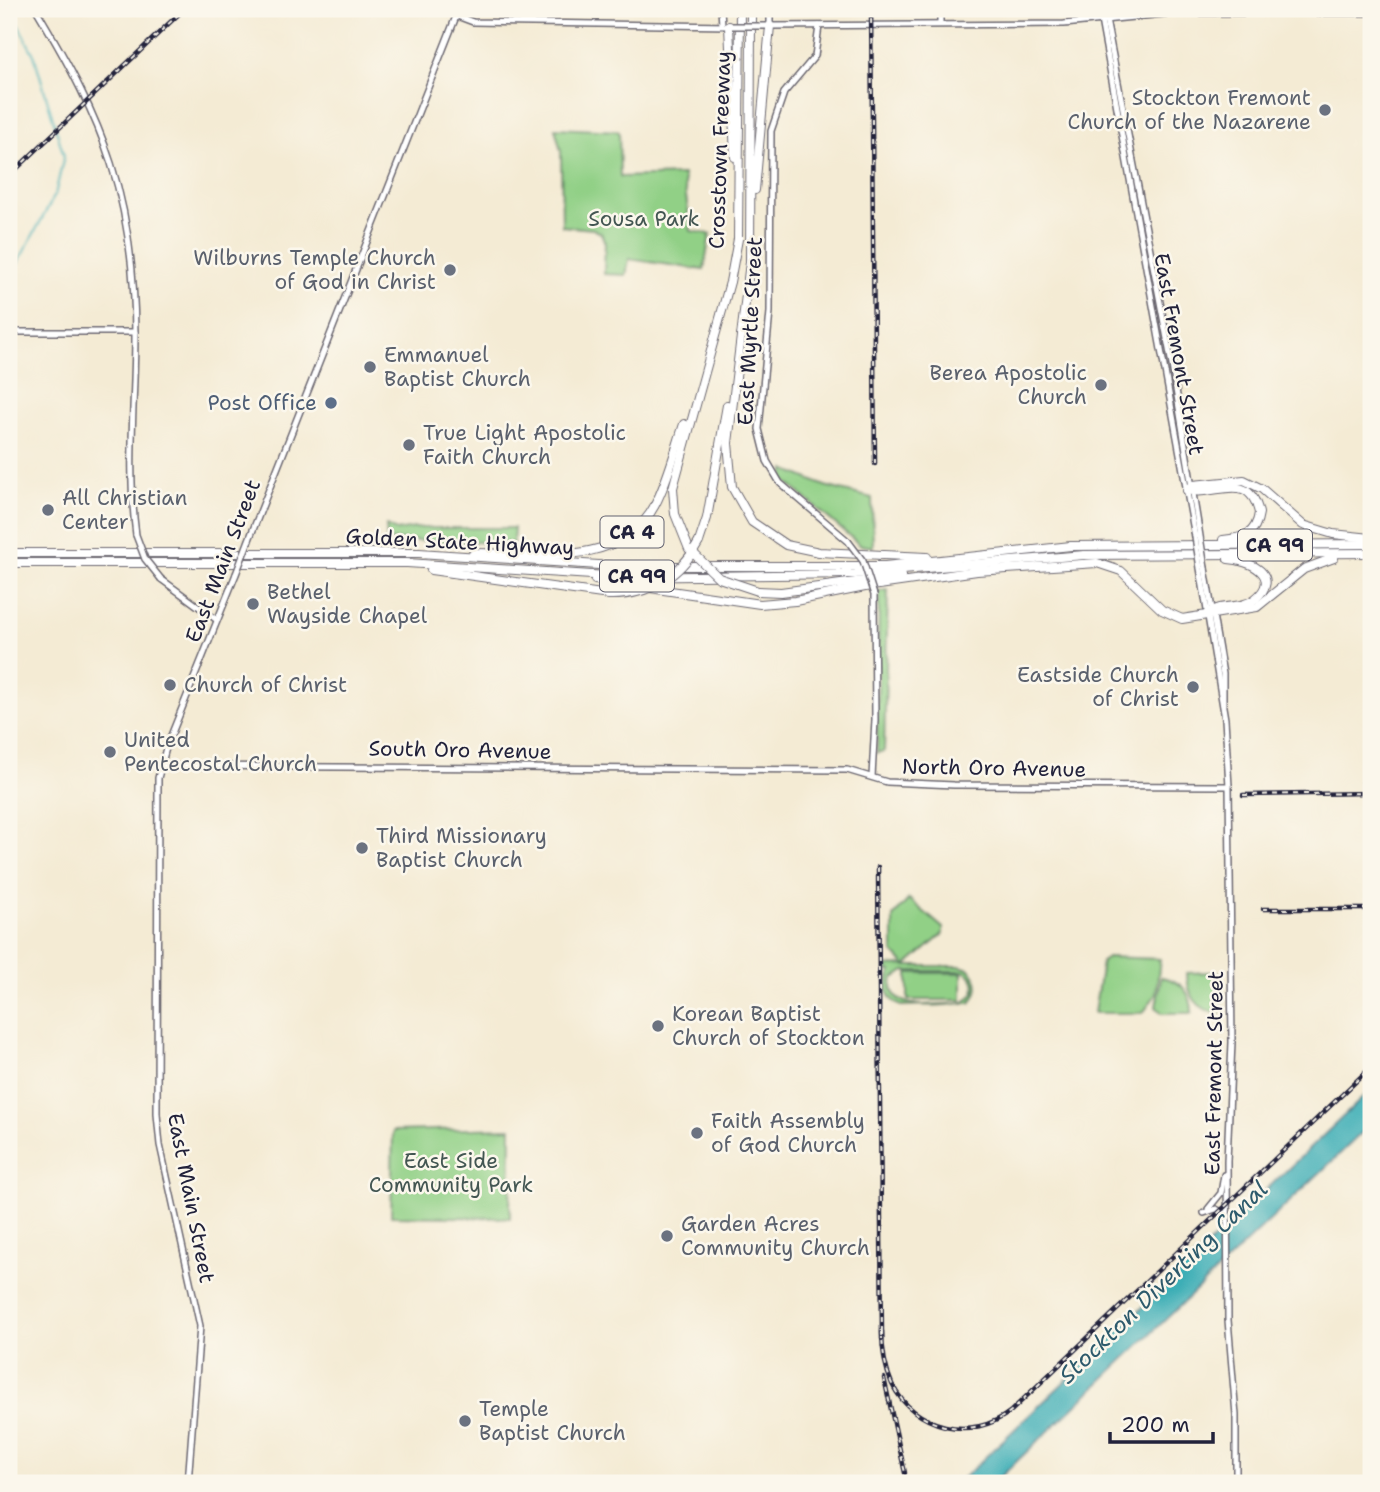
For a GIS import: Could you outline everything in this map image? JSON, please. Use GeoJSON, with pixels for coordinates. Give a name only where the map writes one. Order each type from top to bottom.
{"type":"FeatureCollection","features":[{"type":"Feature","properties":{"kind":"highway","name":"Crosstown Freeway"},"geometry":{"type":"LineString","coordinates":[[715,332],[733,267],[739,223],[740,9]]}},
{"type":"Feature","properties":{"kind":"highway","name":"Crosstown Freeway"},"geometry":{"type":"LineString","coordinates":[[744,316],[750,253],[751,9]]}},
{"type":"Feature","properties":{"kind":"highway"},"geometry":{"type":"LineString","coordinates":[[728,25],[739,223]]}},
{"type":"Feature","properties":{"kind":"highway"},"geometry":{"type":"LineString","coordinates":[[750,253],[768,26]]}},
{"type":"Feature","properties":{"kind":"highway"},"geometry":{"type":"LineString","coordinates":[[744,316],[727,461],[736,497],[752,522],[778,541],[811,551],[949,559]]}},
{"type":"Feature","properties":{"kind":"highway","name":"CA 4"},"geometry":{"type":"LineString","coordinates":[[348,562],[434,570],[609,596],[637,592],[665,580],[685,563],[699,542],[707,519],[744,316]]}},
{"type":"Feature","properties":{"kind":"highway"},"geometry":{"type":"LineString","coordinates":[[715,332],[673,488],[675,514],[689,549],[719,578],[758,592],[781,592],[904,576],[925,569]]}},
{"type":"Feature","properties":{"kind":"highway","name":"CA 4"},"geometry":{"type":"LineString","coordinates":[[419,553],[582,553],[605,547],[629,534],[648,515],[659,495],[715,332]]}},
{"type":"Feature","properties":{"kind":"highway"},"geometry":{"type":"LineString","coordinates":[[1191,489],[1244,480],[1262,489],[1303,525],[1333,534],[1371,538]]}},
{"type":"Feature","properties":{"kind":"highway"},"geometry":{"type":"LineString","coordinates":[[1178,545],[1244,537],[1258,523],[1257,502],[1243,489],[1191,489]]}},
{"type":"Feature","properties":{"kind":"highway","name":"Golden State Highway"},"geometry":{"type":"LineString","coordinates":[[9,553],[419,553],[614,566],[885,566],[1052,547],[1371,544]]}},
{"type":"Feature","properties":{"kind":"highway"},"geometry":{"type":"LineString","coordinates":[[1202,554],[1208,558],[1253,563],[1264,577],[1262,590],[1254,600],[1211,613]]}},
{"type":"Feature","properties":{"kind":"highway"},"geometry":{"type":"LineString","coordinates":[[576,575],[579,578],[760,604],[796,601],[864,587],[977,571],[1097,563],[1121,571],[1170,616],[1182,619],[1257,607],[1316,562],[1371,554]]}},
{"type":"Feature","properties":{"kind":"highway","name":"Golden State Highway"},"geometry":{"type":"LineString","coordinates":[[9,563],[348,562],[576,575],[855,574],[1049,556],[1371,554]]}},
{"type":"Feature","properties":{"kind":"street"},"geometry":{"type":"LineString","coordinates":[[36,9],[91,106],[115,168],[131,253],[135,332],[133,503],[136,535],[145,559],[161,579],[217,620]]}},
{"type":"Feature","properties":{"kind":"street","name":"East Main Street"},"geometry":{"type":"LineString","coordinates":[[188,1483],[200,1326],[160,1145],[157,1114],[160,766],[459,9]]}},
{"type":"Feature","properties":{"kind":"street"},"geometry":{"type":"LineString","coordinates":[[721,9],[728,25]]}},
{"type":"Feature","properties":{"kind":"street"},"geometry":{"type":"LineString","coordinates":[[768,26],[771,9]]}},
{"type":"Feature","properties":{"kind":"street"},"geometry":{"type":"LineString","coordinates":[[940,9],[940,23]]}},
{"type":"Feature","properties":{"kind":"street","name":"East Fremont Street"},"geometry":{"type":"LineString","coordinates":[[1101,9],[1175,396],[1211,613],[1223,705],[1229,786],[1232,1042],[1228,1144],[1228,1266],[1236,1483]]}},
{"type":"Feature","properties":{"kind":"street"},"geometry":{"type":"LineString","coordinates":[[457,16],[473,22],[819,26],[1065,24],[1174,13],[1371,13]]}},
{"type":"Feature","properties":{"kind":"street","name":"East Myrtle Street"},"geometry":{"type":"LineString","coordinates":[[819,26],[815,56],[784,93],[771,131],[770,312],[759,429],[764,454],[780,483],[848,541],[863,561],[874,595],[876,720],[872,777]]}},
{"type":"Feature","properties":{"kind":"street"},"geometry":{"type":"LineString","coordinates":[[9,332],[135,332]]}},
{"type":"Feature","properties":{"kind":"street","name":"South Oro Avenue"},"geometry":{"type":"LineString","coordinates":[[160,766],[760,769]]}},
{"type":"Feature","properties":{"kind":"street","name":"North Oro Avenue"},"geometry":{"type":"LineString","coordinates":[[760,769],[847,770],[887,782],[954,785],[1229,786]]}},
{"type":"Feature","properties":{"kind":"street"},"geometry":{"type":"LineString","coordinates":[[1228,1144],[1223,1187],[1206,1211],[1216,1209],[1228,1218]]}},
{"type":"Feature","properties":{"kind":"green space","name":"Sousa Park"},"geometry":{"type":"Polygon","coordinates":[[[555,128],[619,131],[620,177],[683,175],[691,231],[710,234],[704,270],[629,259],[626,275],[604,274],[605,243],[601,233],[593,229],[562,226],[561,151],[555,128]]]}},
{"type":"Feature","properties":{"kind":"green space"},"geometry":{"type":"Polygon","coordinates":[[[785,469],[825,486],[872,498],[873,547],[860,545],[784,480],[785,469]]]}},
{"type":"Feature","properties":{"kind":"green space"},"geometry":{"type":"Polygon","coordinates":[[[386,526],[396,531],[415,528],[514,528],[513,543],[387,540],[386,526]]]}},
{"type":"Feature","properties":{"kind":"green space"},"geometry":{"type":"Polygon","coordinates":[[[888,590],[884,751],[877,753],[879,591],[888,590]]]}},
{"type":"Feature","properties":{"kind":"green space"},"geometry":{"type":"Polygon","coordinates":[[[909,899],[943,928],[943,934],[906,966],[960,966],[969,969],[978,986],[970,1003],[955,1004],[965,1002],[974,993],[973,979],[962,971],[905,971],[893,979],[892,990],[897,998],[923,1005],[901,1006],[892,1000],[887,986],[892,971],[888,971],[887,966],[905,965],[893,952],[893,917],[909,899]]]}},
{"type":"Feature","properties":{"kind":"green space"},"geometry":{"type":"Polygon","coordinates":[[[1107,957],[1160,959],[1156,994],[1143,1013],[1094,1013],[1102,962],[1107,957]]]}},
{"type":"Feature","properties":{"kind":"green space"},"geometry":{"type":"Polygon","coordinates":[[[1217,972],[1221,976],[1221,1013],[1206,1009],[1195,1001],[1187,981],[1187,973],[1217,972]]]}},
{"type":"Feature","properties":{"kind":"green space"},"geometry":{"type":"Polygon","coordinates":[[[908,973],[962,973],[962,1000],[908,1000],[908,973]]]}},
{"type":"Feature","properties":{"kind":"green space"},"geometry":{"type":"Polygon","coordinates":[[[1161,977],[1180,984],[1190,999],[1192,1013],[1162,1013],[1156,1007],[1161,977]]]}},
{"type":"Feature","properties":{"kind":"green space","name":"East Side Community Park"},"geometry":{"type":"Polygon","coordinates":[[[511,1128],[510,1218],[391,1216],[393,1131],[511,1128]]]}},
{"type":"Feature","properties":{"kind":"water","name":"Stockton Diverting Canal"},"geometry":{"type":"Polygon","coordinates":[[[1371,1090],[1371,1124],[994,1483],[958,1483],[1371,1090]]]}},
{"type":"Feature","properties":{"kind":"waterway"},"geometry":{"type":"LineString","coordinates":[[9,279],[55,195],[64,156],[34,55],[10,9]]}},
{"type":"Feature","properties":{"kind":"railway"},"geometry":{"type":"LineString","coordinates":[[9,176],[184,9]]}},
{"type":"Feature","properties":{"kind":"railway"},"geometry":{"type":"LineString","coordinates":[[871,9],[875,464]]}},
{"type":"Feature","properties":{"kind":"railway"},"geometry":{"type":"LineString","coordinates":[[1363,782],[1371,782]]}},
{"type":"Feature","properties":{"kind":"railway"},"geometry":{"type":"LineString","coordinates":[[1243,795],[1371,793]]}},
{"type":"Feature","properties":{"kind":"railway"},"geometry":{"type":"LineString","coordinates":[[878,867],[882,1339]]}},
{"type":"Feature","properties":{"kind":"railway"},"geometry":{"type":"LineString","coordinates":[[1263,909],[1371,909]]}},
{"type":"Feature","properties":{"kind":"railway"},"geometry":{"type":"LineString","coordinates":[[882,1331],[884,1358],[892,1384],[914,1412],[945,1426],[962,1428],[996,1421],[1011,1411],[1371,1067]]}},
{"type":"Feature","properties":{"kind":"railway"},"geometry":{"type":"LineString","coordinates":[[884,1378],[905,1473]]}},
{"type":"Feature","properties":{"kind":"place","name":"Stockton Fremont Church of the Nazarene"},"geometry":{"type":"Point","coordinates":[1325,110]}},
{"type":"Feature","properties":{"kind":"place","name":"Wilburns Temple Church of God in Christ"},"geometry":{"type":"Point","coordinates":[450,270]}},
{"type":"Feature","properties":{"kind":"place","name":"Emmanuel Baptist Church"},"geometry":{"type":"Point","coordinates":[370,367]}},
{"type":"Feature","properties":{"kind":"place","name":"Berea Apostolic Church"},"geometry":{"type":"Point","coordinates":[1101,385]}},
{"type":"Feature","properties":{"kind":"place","name":"Post Office"},"geometry":{"type":"Point","coordinates":[331,403]}},
{"type":"Feature","properties":{"kind":"place","name":"True Light Apostolic Faith Church"},"geometry":{"type":"Point","coordinates":[409,445]}},
{"type":"Feature","properties":{"kind":"place","name":"All Christian Center"},"geometry":{"type":"Point","coordinates":[48,510]}},
{"type":"Feature","properties":{"kind":"place","name":"Bethel Wayside Chapel"},"geometry":{"type":"Point","coordinates":[253,604]}},
{"type":"Feature","properties":{"kind":"place","name":"Church of Christ"},"geometry":{"type":"Point","coordinates":[170,685]}},
{"type":"Feature","properties":{"kind":"place","name":"Eastside Church of Christ"},"geometry":{"type":"Point","coordinates":[1193,687]}},
{"type":"Feature","properties":{"kind":"place","name":"United Pentecostal Church"},"geometry":{"type":"Point","coordinates":[110,752]}},
{"type":"Feature","properties":{"kind":"place","name":"Third Missionary Baptist Church"},"geometry":{"type":"Point","coordinates":[362,848]}},
{"type":"Feature","properties":{"kind":"place","name":"Korean Baptist Church of Stockton"},"geometry":{"type":"Point","coordinates":[658,1026]}},
{"type":"Feature","properties":{"kind":"place","name":"Faith Assembly of God Church"},"geometry":{"type":"Point","coordinates":[697,1133]}},
{"type":"Feature","properties":{"kind":"place","name":"Garden Acres Community Church"},"geometry":{"type":"Point","coordinates":[667,1236]}},
{"type":"Feature","properties":{"kind":"place","name":"Temple Baptist Church"},"geometry":{"type":"Point","coordinates":[465,1421]}}]}
